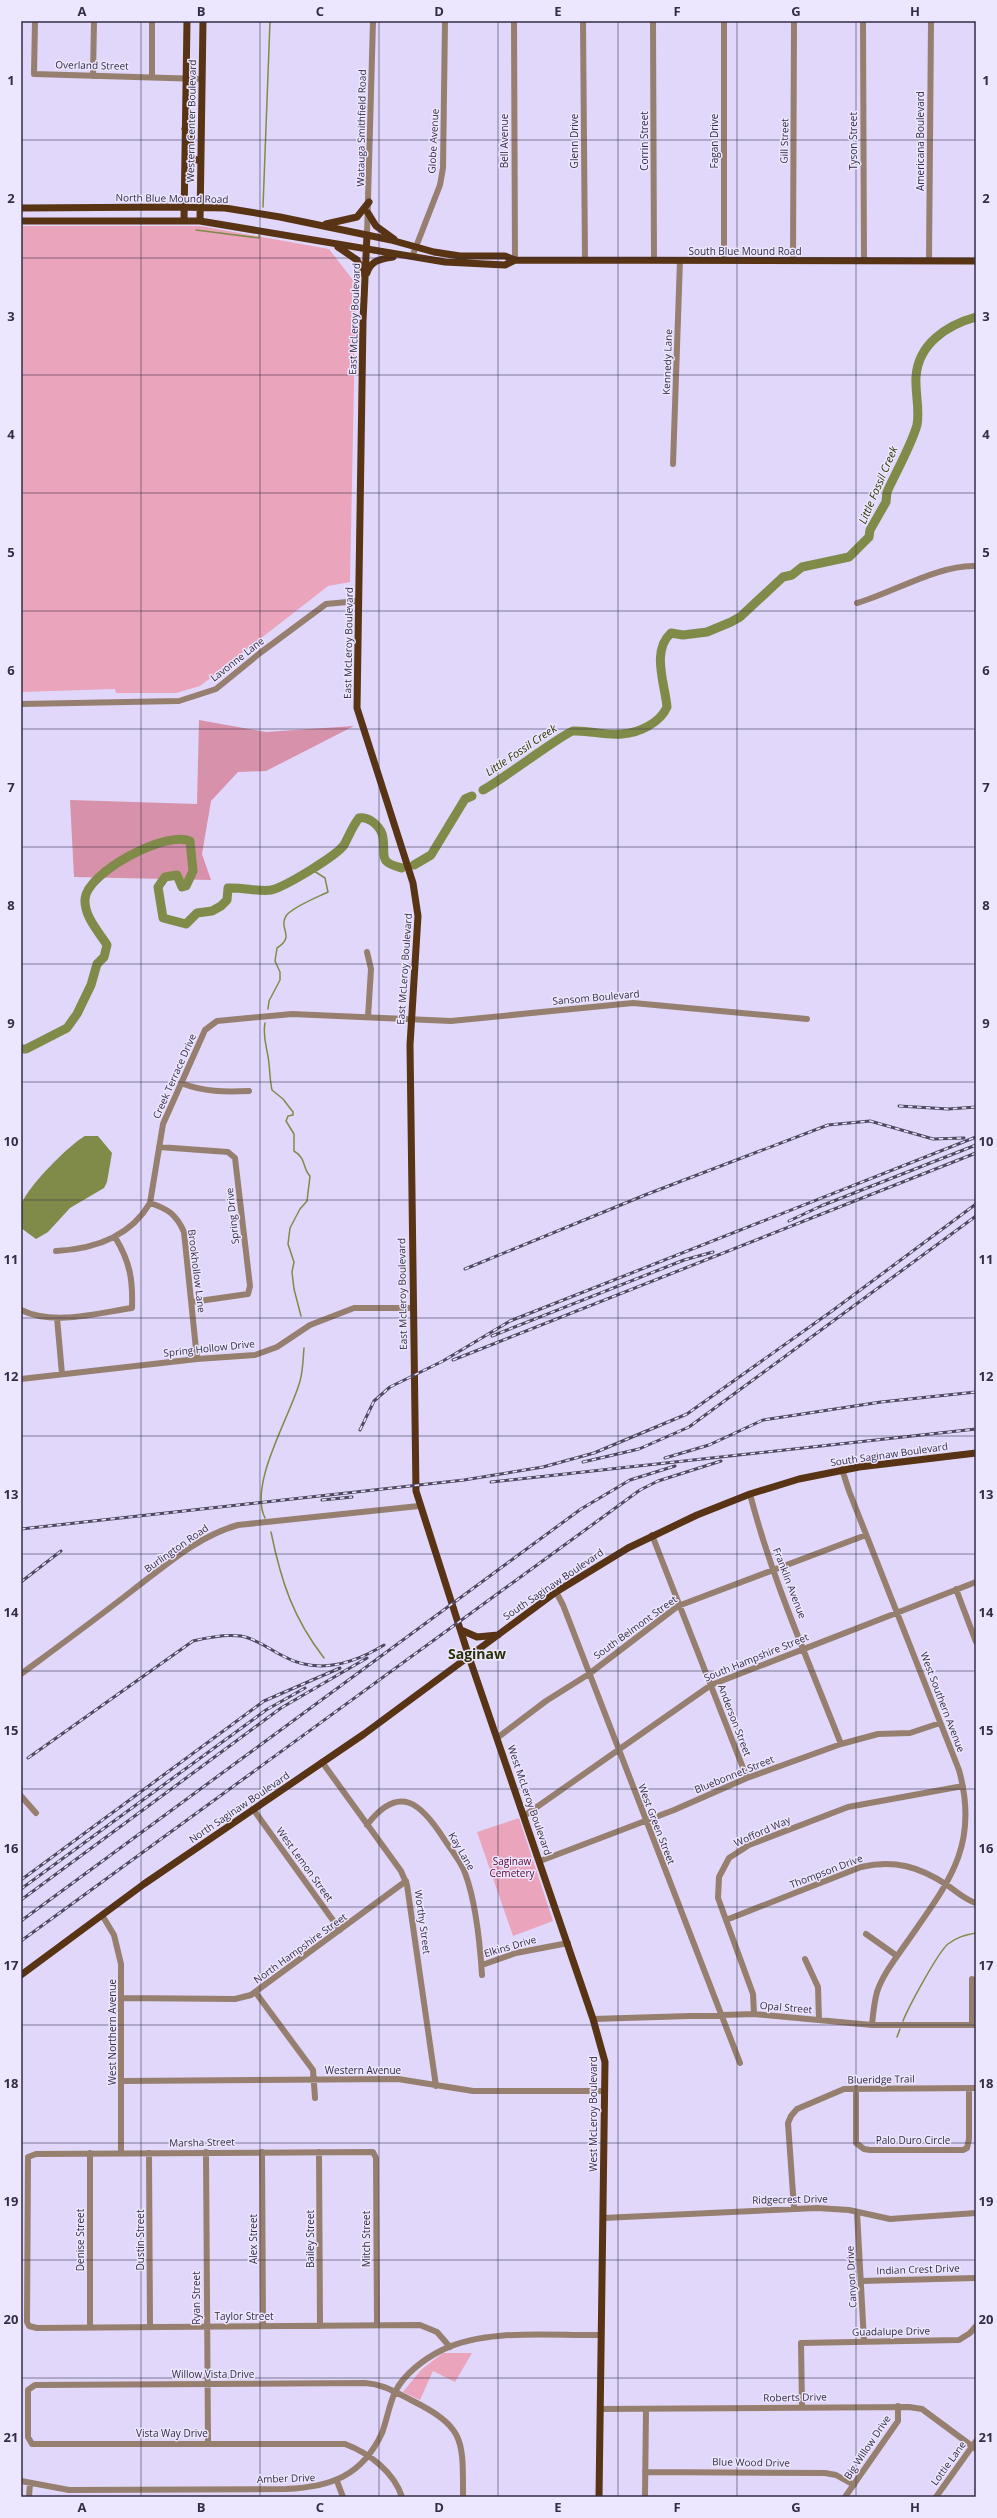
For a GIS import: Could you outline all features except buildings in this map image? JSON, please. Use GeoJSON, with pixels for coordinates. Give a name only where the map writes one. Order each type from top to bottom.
{"type":"FeatureCollection","features":[{"type":"Feature","properties":{"kind":"main road","name":"Western Center Boulevard"},"geometry":{"type":"LineString","coordinates":[[184,220],[187,21]]}},
{"type":"Feature","properties":{"kind":"main road","name":"Western Center Boulevard"},"geometry":{"type":"LineString","coordinates":[[200,221],[203,21]]}},
{"type":"Feature","properties":{"kind":"main road"},"geometry":{"type":"LineString","coordinates":[[185,129],[190,137],[191,158],[200,161]]}},
{"type":"Feature","properties":{"kind":"main road"},"geometry":{"type":"LineString","coordinates":[[313,224],[351,220],[361,214],[369,202]]}},
{"type":"Feature","properties":{"kind":"main road","name":"North Blue Mound Road"},"geometry":{"type":"LineString","coordinates":[[21,208],[200,207],[241,210],[367,235]]}},
{"type":"Feature","properties":{"kind":"main road"},"geometry":{"type":"LineString","coordinates":[[368,213],[376,226],[399,242]]}},
{"type":"Feature","properties":{"kind":"main road"},"geometry":{"type":"LineString","coordinates":[[21,221],[200,221],[367,250]]}},
{"type":"Feature","properties":{"kind":"main road","name":"South Blue Mound Road"},"geometry":{"type":"LineString","coordinates":[[367,235],[399,242],[416,248],[460,256],[505,256],[515,260],[976,261]]}},
{"type":"Feature","properties":{"kind":"main road","name":"East McLeroy Boulevard"},"geometry":{"type":"LineString","coordinates":[[367,235],[356,675],[357,716],[411,878],[417,902],[418,932],[410,1019],[415,1480],[419,1506],[469,1657]]}},
{"type":"Feature","properties":{"kind":"main road"},"geometry":{"type":"LineString","coordinates":[[331,243],[357,260],[365,279]]}},
{"type":"Feature","properties":{"kind":"main road","name":"South Blue Mound Road"},"geometry":{"type":"LineString","coordinates":[[367,250],[400,256],[472,264],[505,264],[515,260]]}},
{"type":"Feature","properties":{"kind":"main road"},"geometry":{"type":"LineString","coordinates":[[365,279],[373,263],[400,256]]}},
{"type":"Feature","properties":{"kind":"main road","name":"South Saginaw Boulevard"},"geometry":{"type":"LineString","coordinates":[[469,1657],[556,1592],[599,1564],[652,1535],[750,1494],[842,1469],[976,1453]]}},
{"type":"Feature","properties":{"kind":"main road"},"geometry":{"type":"LineString","coordinates":[[461,1630],[477,1637],[498,1635]]}},
{"type":"Feature","properties":{"kind":"main road","name":"West McLeroy Boulevard"},"geometry":{"type":"LineString","coordinates":[[469,1657],[568,1944],[593,2019],[605,2062],[599,2497]]}},
{"type":"Feature","properties":{"kind":"main road","name":"North Saginaw Boulevard"},"geometry":{"type":"LineString","coordinates":[[21,1975],[102,1915],[322,1762],[469,1657]]}},
{"type":"Feature","properties":{"kind":"street","name":"Overland Street"},"geometry":{"type":"LineString","coordinates":[[35,21],[34,74],[202,79]]}},
{"type":"Feature","properties":{"kind":"street"},"geometry":{"type":"LineString","coordinates":[[93,76],[94,21]]}},
{"type":"Feature","properties":{"kind":"street"},"geometry":{"type":"LineString","coordinates":[[152,21],[152,77]]}},
{"type":"Feature","properties":{"kind":"street","name":"Watauga Smithfield Road"},"geometry":{"type":"LineString","coordinates":[[367,235],[373,21]]}},
{"type":"Feature","properties":{"kind":"street","name":"Globe Avenue"},"geometry":{"type":"LineString","coordinates":[[412,257],[440,185],[443,168],[445,21]]}},
{"type":"Feature","properties":{"kind":"street","name":"Bell Avenue"},"geometry":{"type":"LineString","coordinates":[[514,21],[515,260]]}},
{"type":"Feature","properties":{"kind":"street","name":"Glenn Drive"},"geometry":{"type":"LineString","coordinates":[[583,21],[585,260]]}},
{"type":"Feature","properties":{"kind":"street","name":"Corrin Street"},"geometry":{"type":"LineString","coordinates":[[653,21],[654,260]]}},
{"type":"Feature","properties":{"kind":"street","name":"Fagan Drive"},"geometry":{"type":"LineString","coordinates":[[724,21],[724,260]]}},
{"type":"Feature","properties":{"kind":"street","name":"Gill Street"},"geometry":{"type":"LineString","coordinates":[[793,261],[794,21]]}},
{"type":"Feature","properties":{"kind":"street","name":"Tyson Street"},"geometry":{"type":"LineString","coordinates":[[863,21],[864,261]]}},
{"type":"Feature","properties":{"kind":"street","name":"Americana Boulevard"},"geometry":{"type":"LineString","coordinates":[[929,261],[931,21]]}},
{"type":"Feature","properties":{"kind":"street","name":"Kennedy Lane"},"geometry":{"type":"LineString","coordinates":[[673,464],[680,260]]}},
{"type":"Feature","properties":{"kind":"street"},"geometry":{"type":"LineString","coordinates":[[857,603],[916,580],[961,567],[976,566]]}},
{"type":"Feature","properties":{"kind":"street","name":"Lavonne Lane"},"geometry":{"type":"LineString","coordinates":[[21,704],[180,701],[216,689],[260,653],[326,604],[358,601]]}},
{"type":"Feature","properties":{"kind":"street"},"geometry":{"type":"LineString","coordinates":[[367,952],[370,969],[368,1016]]}},
{"type":"Feature","properties":{"kind":"street","name":"Sansom Boulevard"},"geometry":{"type":"LineString","coordinates":[[410,1019],[468,1021],[633,1003],[807,1019]]}},
{"type":"Feature","properties":{"kind":"street","name":"Creek Terrace Drive"},"geometry":{"type":"LineString","coordinates":[[56,1251],[89,1246],[115,1237],[135,1224],[150,1203],[163,1124],[205,1030],[210,1024],[217,1021],[292,1014],[368,1016],[410,1019]]}},
{"type":"Feature","properties":{"kind":"street"},"geometry":{"type":"LineString","coordinates":[[181,1083],[197,1090],[219,1093],[248,1091]]}},
{"type":"Feature","properties":{"kind":"street","name":"Spring Drive"},"geometry":{"type":"LineString","coordinates":[[159,1147],[228,1152],[235,1158],[250,1286],[248,1294],[192,1302]]}},
{"type":"Feature","properties":{"kind":"street","name":"Brookhollow Lane"},"geometry":{"type":"LineString","coordinates":[[150,1203],[170,1210],[178,1219],[184,1232],[197,1359]]}},
{"type":"Feature","properties":{"kind":"street"},"geometry":{"type":"LineString","coordinates":[[21,1310],[31,1315],[57,1318],[132,1308],[133,1292],[128,1259],[115,1237]]}},
{"type":"Feature","properties":{"kind":"street","name":"Spring Hollow Drive"},"geometry":{"type":"LineString","coordinates":[[21,1379],[255,1354],[277,1347],[310,1325],[354,1308],[412,1308]]}},
{"type":"Feature","properties":{"kind":"street"},"geometry":{"type":"LineString","coordinates":[[57,1318],[62,1374]]}},
{"type":"Feature","properties":{"kind":"street","name":"West Southern Avenue"},"geometry":{"type":"LineString","coordinates":[[842,1469],[866,1535],[940,1723],[963,1786],[966,1808],[965,1836],[959,1858],[946,1884],[897,1956],[877,1992],[872,2025]]}},
{"type":"Feature","properties":{"kind":"street","name":"Franklin Avenue"},"geometry":{"type":"LineString","coordinates":[[750,1494],[759,1528],[841,1744]]}},
{"type":"Feature","properties":{"kind":"street","name":"Burlington Road"},"geometry":{"type":"LineString","coordinates":[[21,1674],[198,1542],[219,1530],[238,1525],[419,1506]]}},
{"type":"Feature","properties":{"kind":"street","name":"Anderson Street"},"geometry":{"type":"LineString","coordinates":[[652,1535],[678,1606],[711,1685],[747,1778]]}},
{"type":"Feature","properties":{"kind":"street","name":"South Belmont Street"},"geometry":{"type":"LineString","coordinates":[[497,1738],[546,1701],[589,1674],[678,1606],[775,1571],[866,1535]]}},
{"type":"Feature","properties":{"kind":"street","name":"South Hampshire Street"},"geometry":{"type":"LineString","coordinates":[[524,1816],[711,1685],[976,1582]]}},
{"type":"Feature","properties":{"kind":"street"},"geometry":{"type":"LineString","coordinates":[[956,1589],[976,1642]]}},
{"type":"Feature","properties":{"kind":"street","name":"West Green Street"},"geometry":{"type":"LineString","coordinates":[[556,1592],[563,1605],[645,1821],[740,2063]]}},
{"type":"Feature","properties":{"kind":"street","name":"Bluebonnet Street"},"geometry":{"type":"LineString","coordinates":[[540,1861],[645,1821],[747,1778],[841,1744],[865,1736],[910,1733],[940,1723]]}},
{"type":"Feature","properties":{"kind":"street","name":"Worthy Street"},"geometry":{"type":"LineString","coordinates":[[322,1762],[406,1881],[436,2086]]}},
{"type":"Feature","properties":{"kind":"street","name":"Wofford Way"},"geometry":{"type":"LineString","coordinates":[[754,2014],[753,1994],[719,1905],[717,1884],[726,1862],[737,1851],[848,1807],[963,1786]]}},
{"type":"Feature","properties":{"kind":"street"},"geometry":{"type":"LineString","coordinates":[[21,1796],[36,1813]]}},
{"type":"Feature","properties":{"kind":"street","name":"Kay Lane"},"geometry":{"type":"LineString","coordinates":[[367,1825],[377,1813],[395,1800],[412,1802],[425,1814],[465,1872],[470,1891],[482,1965],[482,1976]]}},
{"type":"Feature","properties":{"kind":"street","name":"West Lemon Street"},"geometry":{"type":"LineString","coordinates":[[253,1809],[340,1930]]}},
{"type":"Feature","properties":{"kind":"street","name":"Thompson Drive"},"geometry":{"type":"LineString","coordinates":[[726,1920],[872,1864],[890,1863],[911,1866],[946,1884],[966,1899],[976,1903]]}},
{"type":"Feature","properties":{"kind":"street","name":"North Hampshire Street"},"geometry":{"type":"LineString","coordinates":[[122,1998],[234,1999],[256,1993],[406,1881]]}},
{"type":"Feature","properties":{"kind":"street","name":"West Northern Avenue"},"geometry":{"type":"LineString","coordinates":[[102,1915],[114,1935],[119,1951],[122,1998],[120,2153]]}},
{"type":"Feature","properties":{"kind":"street"},"geometry":{"type":"LineString","coordinates":[[866,1934],[897,1956]]}},
{"type":"Feature","properties":{"kind":"street","name":"Elkins Drive"},"geometry":{"type":"LineString","coordinates":[[482,1965],[516,1953],[568,1944]]}},
{"type":"Feature","properties":{"kind":"street"},"geometry":{"type":"LineString","coordinates":[[805,1959],[818,1987],[819,2020]]}},
{"type":"Feature","properties":{"kind":"street"},"geometry":{"type":"LineString","coordinates":[[972,1979],[974,2025]]}},
{"type":"Feature","properties":{"kind":"street"},"geometry":{"type":"LineString","coordinates":[[256,1993],[313,2070],[315,2080],[315,2098]]}},
{"type":"Feature","properties":{"kind":"street","name":"Opal Street"},"geometry":{"type":"LineString","coordinates":[[593,2019],[720,2013],[754,2014],[872,2025],[974,2025]]}},
{"type":"Feature","properties":{"kind":"street","name":"Western Avenue"},"geometry":{"type":"LineString","coordinates":[[122,2081],[398,2079],[473,2091],[604,2091]]}},
{"type":"Feature","properties":{"kind":"street","name":"Palo Duro Circle"},"geometry":{"type":"LineString","coordinates":[[856,2088],[856,2143],[864,2149],[870,2150],[964,2150],[967,2148],[969,2139],[969,2088]]}},
{"type":"Feature","properties":{"kind":"street","name":"Blueridge Trail"},"geometry":{"type":"LineString","coordinates":[[794,2208],[788,2123],[791,2116],[797,2109],[844,2089],[976,2088]]}},
{"type":"Feature","properties":{"kind":"street","name":"Marsha Street"},"geometry":{"type":"LineString","coordinates":[[29,2326],[27,2306],[28,2160],[30,2155],[90,2153],[370,2151],[374,2153]]}},
{"type":"Feature","properties":{"kind":"street","name":"Ryan Street"},"geometry":{"type":"LineString","coordinates":[[206,2152],[208,2443]]}},
{"type":"Feature","properties":{"kind":"street","name":"Alex Street"},"geometry":{"type":"LineString","coordinates":[[262,2152],[263,2326]]}},
{"type":"Feature","properties":{"kind":"street","name":"Bailey Street"},"geometry":{"type":"LineString","coordinates":[[319,2152],[320,2326]]}},
{"type":"Feature","properties":{"kind":"street","name":"Denise Street"},"geometry":{"type":"LineString","coordinates":[[90,2153],[90,2327]]}},
{"type":"Feature","properties":{"kind":"street","name":"Dustin Street"},"geometry":{"type":"LineString","coordinates":[[150,2153],[150,2327]]}},
{"type":"Feature","properties":{"kind":"street","name":"Mitch Street"},"geometry":{"type":"LineString","coordinates":[[374,2153],[377,2325]]}},
{"type":"Feature","properties":{"kind":"street","name":"Ridgecrest Drive"},"geometry":{"type":"LineString","coordinates":[[603,2218],[794,2208],[817,2208],[857,2212],[890,2219],[976,2213]]}},
{"type":"Feature","properties":{"kind":"street","name":"Canyon Drive"},"geometry":{"type":"LineString","coordinates":[[857,2212],[864,2341]]}},
{"type":"Feature","properties":{"kind":"street","name":"Indian Crest Drive"},"geometry":{"type":"LineString","coordinates":[[861,2281],[976,2278]]}},
{"type":"Feature","properties":{"kind":"street","name":"Taylor Street"},"geometry":{"type":"LineString","coordinates":[[29,2326],[150,2327],[420,2325],[437,2332],[450,2347]]}},
{"type":"Feature","properties":{"kind":"street","name":"Guadalupe Drive"},"geometry":{"type":"LineString","coordinates":[[802,2407],[801,2343],[959,2340],[970,2333],[976,2326]]}},
{"type":"Feature","properties":{"kind":"street","name":"Amber Drive"},"geometry":{"type":"LineString","coordinates":[[21,2481],[88,2494],[144,2490],[286,2489],[320,2486],[337,2481],[368,2456],[382,2431],[395,2392],[419,2364],[450,2347],[473,2340],[510,2336],[601,2335]]}},
{"type":"Feature","properties":{"kind":"street","name":"Willow Vista Drive"},"geometry":{"type":"LineString","coordinates":[[30,2387],[366,2383],[382,2385],[438,2414],[454,2430],[459,2439],[463,2460],[463,2497]]}},
{"type":"Feature","properties":{"kind":"street","name":"Vista Way Drive"},"geometry":{"type":"LineString","coordinates":[[30,2387],[28,2437],[32,2444],[326,2442],[345,2444],[354,2447],[368,2456],[391,2476],[402,2497]]}},
{"type":"Feature","properties":{"kind":"street","name":"Roberts Drive"},"geometry":{"type":"LineString","coordinates":[[600,2409],[898,2406],[922,2410],[975,2446]]}},
{"type":"Feature","properties":{"kind":"street","name":"Big Willow Drive"},"geometry":{"type":"LineString","coordinates":[[845,2497],[898,2421],[898,2406]]}},
{"type":"Feature","properties":{"kind":"street"},"geometry":{"type":"LineString","coordinates":[[645,2497],[646,2409]]}},
{"type":"Feature","properties":{"kind":"street","name":"Lottie Lane"},"geometry":{"type":"LineString","coordinates":[[936,2497],[975,2446]]}},
{"type":"Feature","properties":{"kind":"street","name":"Blue Wood Drive"},"geometry":{"type":"LineString","coordinates":[[645,2472],[825,2473],[836,2475],[854,2485]]}},
{"type":"Feature","properties":{"kind":"street"},"geometry":{"type":"LineString","coordinates":[[337,2481],[343,2497]]}},
{"type":"Feature","properties":{"kind":"street"},"geometry":{"type":"LineString","coordinates":[[29,2497],[30,2483]]}},
{"type":"Feature","properties":{"kind":"street"},"geometry":{"type":"LineString","coordinates":[[205,2489],[205,2497]]}},
{"type":"Feature","properties":{"kind":"street"},"geometry":{"type":"LineString","coordinates":[[286,2489],[286,2497]]}},
{"type":"Feature","properties":{"kind":"street"},"geometry":{"type":"LineString","coordinates":[[144,2490],[145,2497]]}},
{"type":"Feature","properties":{"kind":"green space"},"geometry":{"type":"Polygon","coordinates":[[[21,226],[201,226],[329,249],[356,284],[350,582],[328,586],[200,686],[176,693],[116,693],[115,689],[21,692],[21,226]]]}},
{"type":"Feature","properties":{"kind":"green space","name":"Saginaw Cemetery"},"geometry":{"type":"Polygon","coordinates":[[[519,1818],[553,1921],[513,1936],[477,1832],[519,1818]]]}},
{"type":"Feature","properties":{"kind":"green space"},"geometry":{"type":"Polygon","coordinates":[[[443,2353],[472,2353],[455,2382],[433,2371],[420,2400],[403,2392],[421,2370],[443,2353]]]}},
{"type":"Feature","properties":{"kind":"shaded area"},"geometry":{"type":"Polygon","coordinates":[[[199,720],[266,732],[354,726],[266,771],[238,772],[211,801],[202,854],[211,880],[74,877],[70,800],[197,804],[199,720]]]}},
{"type":"Feature","properties":{"kind":"shaded area"},"geometry":{"type":"Polygon","coordinates":[[[85,1136],[98,1136],[112,1153],[107,1182],[104,1188],[70,1208],[48,1232],[36,1239],[21,1228],[21,1206],[24,1198],[39,1178],[59,1157],[85,1136]]]}},
{"type":"Feature","properties":{"kind":"waterway"},"geometry":{"type":"LineString","coordinates":[[263,207],[270,21]]}},
{"type":"Feature","properties":{"kind":"waterway"},"geometry":{"type":"LineString","coordinates":[[196,230],[259,238],[259,235]]}},
{"type":"Feature","properties":{"kind":"waterway","name":"Little Fossil Creek"},"geometry":{"type":"LineString","coordinates":[[483,790],[503,778],[567,733],[573,731],[604,734],[629,733],[648,726],[659,718],[667,707],[660,658],[665,640],[671,633],[683,635],[707,632],[731,622],[740,617],[783,577],[792,575],[802,567],[849,557],[869,537],[870,530],[886,502],[887,492],[917,425],[918,413],[916,377],[918,365],[922,355],[928,346],[945,331],[955,325],[976,317]]}},
{"type":"Feature","properties":{"kind":"waterway","name":"Little Fossil Creek"},"geometry":{"type":"LineString","coordinates":[[414,865],[431,855],[465,799],[472,796]]}},
{"type":"Feature","properties":{"kind":"waterway","name":"Little Fossil Creek"},"geometry":{"type":"LineString","coordinates":[[21,1049],[26,1049],[67,1028],[77,1014],[91,985],[97,964],[104,957],[107,945],[92,923],[85,905],[85,899],[89,888],[99,877],[113,866],[147,847],[179,839],[190,841],[193,871],[186,886],[182,887],[177,875],[165,877],[158,887],[163,918],[186,924],[197,913],[212,911],[221,906],[227,900],[228,888],[271,890],[278,888],[310,870],[344,845],[352,828],[359,818],[367,819],[378,827],[382,834],[384,844],[384,858],[394,866],[402,868]]}},
{"type":"Feature","properties":{"kind":"waterway"},"geometry":{"type":"LineString","coordinates":[[268,1009],[269,1001],[280,980],[280,972],[275,961],[277,948],[283,944],[286,936],[284,925],[286,916],[299,906],[328,892],[325,878],[311,869]]}},
{"type":"Feature","properties":{"kind":"waterway"},"geometry":{"type":"LineString","coordinates":[[265,1023],[265,1039],[272,1090],[283,1099],[293,1112],[293,1115],[288,1116],[286,1121],[294,1134],[294,1151],[303,1160],[306,1170],[310,1176],[307,1201],[300,1209],[290,1228],[288,1244],[294,1262],[292,1272],[294,1289],[301,1316]]}},
{"type":"Feature","properties":{"kind":"waterway"},"geometry":{"type":"LineString","coordinates":[[265,1518],[261,1504],[262,1487],[266,1469],[300,1381],[304,1348]]}},
{"type":"Feature","properties":{"kind":"waterway"},"geometry":{"type":"LineString","coordinates":[[271,1532],[279,1567],[296,1613],[313,1643],[324,1658]]}},
{"type":"Feature","properties":{"kind":"waterway"},"geometry":{"type":"LineString","coordinates":[[903,2021],[943,1949],[958,1938],[976,1933]]}},
{"type":"Feature","properties":{"kind":"waterway"},"geometry":{"type":"LineString","coordinates":[[897,2037],[900,2029]]}},
{"type":"Feature","properties":{"kind":"railway"},"geometry":{"type":"LineString","coordinates":[[899,1106],[948,1109],[976,1107]]}},
{"type":"Feature","properties":{"kind":"railway"},"geometry":{"type":"LineString","coordinates":[[465,1269],[645,1195],[828,1125],[870,1121],[933,1139],[964,1138]]}},
{"type":"Feature","properties":{"kind":"railway"},"geometry":{"type":"LineString","coordinates":[[360,1430],[374,1401],[390,1387],[443,1361],[510,1321],[976,1137]]}},
{"type":"Feature","properties":{"kind":"railway"},"geometry":{"type":"LineString","coordinates":[[789,1221],[821,1206],[976,1145]]}},
{"type":"Feature","properties":{"kind":"railway"},"geometry":{"type":"LineString","coordinates":[[453,1360],[976,1153]]}},
{"type":"Feature","properties":{"kind":"railway"},"geometry":{"type":"LineString","coordinates":[[21,1529],[464,1480],[543,1467],[594,1453],[687,1414],[832,1311],[976,1204]]}},
{"type":"Feature","properties":{"kind":"railway"},"geometry":{"type":"LineString","coordinates":[[583,1462],[639,1449],[689,1427],[976,1216]]}},
{"type":"Feature","properties":{"kind":"railway"},"geometry":{"type":"LineString","coordinates":[[492,1336],[684,1260],[713,1252]]}},
{"type":"Feature","properties":{"kind":"railway"},"geometry":{"type":"LineString","coordinates":[[665,1458],[709,1445],[763,1420],[881,1402],[976,1392]]}},
{"type":"Feature","properties":{"kind":"railway"},"geometry":{"type":"LineString","coordinates":[[491,1482],[976,1429]]}},
{"type":"Feature","properties":{"kind":"railway"},"geometry":{"type":"LineString","coordinates":[[21,1941],[640,1490],[658,1481],[721,1461]]}},
{"type":"Feature","properties":{"kind":"railway"},"geometry":{"type":"LineString","coordinates":[[21,1921],[581,1509],[630,1480],[675,1466]]}},
{"type":"Feature","properties":{"kind":"railway"},"geometry":{"type":"LineString","coordinates":[[322,1500],[352,1497]]}},
{"type":"Feature","properties":{"kind":"railway"},"geometry":{"type":"LineString","coordinates":[[21,1582],[61,1551]]}},
{"type":"Feature","properties":{"kind":"railway"},"geometry":{"type":"LineString","coordinates":[[28,1758],[193,1641],[229,1635],[247,1637],[296,1662],[322,1666],[347,1662],[372,1652],[384,1645]]}},
{"type":"Feature","properties":{"kind":"railway"},"geometry":{"type":"LineString","coordinates":[[21,1900],[281,1708],[367,1658]]}},
{"type":"Feature","properties":{"kind":"railway"},"geometry":{"type":"LineString","coordinates":[[21,1880],[264,1701],[340,1668]]}},
{"type":"Feature","properties":{"kind":"railway"},"geometry":{"type":"LineString","coordinates":[[21,1889],[266,1710],[305,1688]]}},
{"type":"Feature","properties":{"kind":"district","name":"Saginaw"},"geometry":{"type":"Point","coordinates":[477,1654]}}]}
